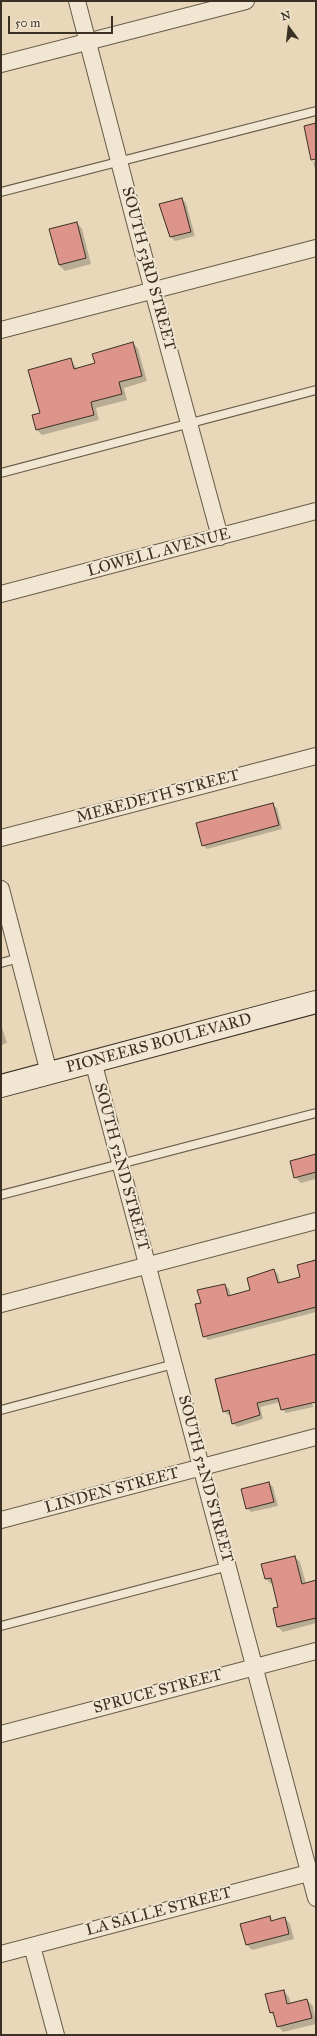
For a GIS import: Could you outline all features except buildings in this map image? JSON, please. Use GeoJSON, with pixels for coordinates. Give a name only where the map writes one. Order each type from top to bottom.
{"type":"FeatureCollection","features":[{"type":"Feature","properties":{"kind":"main road","name":"PIONEERS BOULEVARD"},"geometry":{"type":"LineString","coordinates":[[1,1086],[316,1002]]}},
{"type":"Feature","properties":{"kind":"street","name":"SOUTH 53RD STREET"},"geometry":{"type":"LineString","coordinates":[[77,1],[153,291],[220,537]]}},
{"type":"Feature","properties":{"kind":"street"},"geometry":{"type":"LineString","coordinates":[[1,64],[246,1]]}},
{"type":"Feature","properties":{"kind":"street"},"geometry":{"type":"LineString","coordinates":[[1,330],[316,248]]}},
{"type":"Feature","properties":{"kind":"street","name":"LOWELL AVENUE"},"geometry":{"type":"LineString","coordinates":[[1,594],[316,512]]}},
{"type":"Feature","properties":{"kind":"street","name":"MEREDETH STREET"},"geometry":{"type":"LineString","coordinates":[[1,838],[316,756]]}},
{"type":"Feature","properties":{"kind":"street"},"geometry":{"type":"LineString","coordinates":[[1,889],[49,1073]]}},
{"type":"Feature","properties":{"kind":"street","name":"SOUTH 52ND STREET"},"geometry":{"type":"LineString","coordinates":[[93,1061],[312,1872],[316,1898]]}},
{"type":"Feature","properties":{"kind":"street"},"geometry":{"type":"LineString","coordinates":[[1,1304],[316,1221]]}},
{"type":"Feature","properties":{"kind":"street","name":"LINDEN STREET"},"geometry":{"type":"LineString","coordinates":[[1,1520],[316,1437]]}},
{"type":"Feature","properties":{"kind":"street","name":"SPRUCE STREET"},"geometry":{"type":"LineString","coordinates":[[1,1734],[316,1651]]}},
{"type":"Feature","properties":{"kind":"street","name":"LA SALLE STREET"},"geometry":{"type":"LineString","coordinates":[[1,1954],[312,1872]]}},
{"type":"Feature","properties":{"kind":"street"},"geometry":{"type":"LineString","coordinates":[[32,1946],[56,2035]]}},
{"type":"Feature","properties":{"kind":"lane"},"geometry":{"type":"LineString","coordinates":[[1,192],[316,111]]}},
{"type":"Feature","properties":{"kind":"lane"},"geometry":{"type":"LineString","coordinates":[[1,473],[316,390]]}},
{"type":"Feature","properties":{"kind":"lane"},"geometry":{"type":"LineString","coordinates":[[1,963],[19,958]]}},
{"type":"Feature","properties":{"kind":"lane"},"geometry":{"type":"LineString","coordinates":[[1,1196],[316,1113]]}},
{"type":"Feature","properties":{"kind":"lane"},"geometry":{"type":"LineString","coordinates":[[1,1410],[174,1364]]}},
{"type":"Feature","properties":{"kind":"lane"},"geometry":{"type":"LineString","coordinates":[[1,1626],[229,1566]]}}]}
